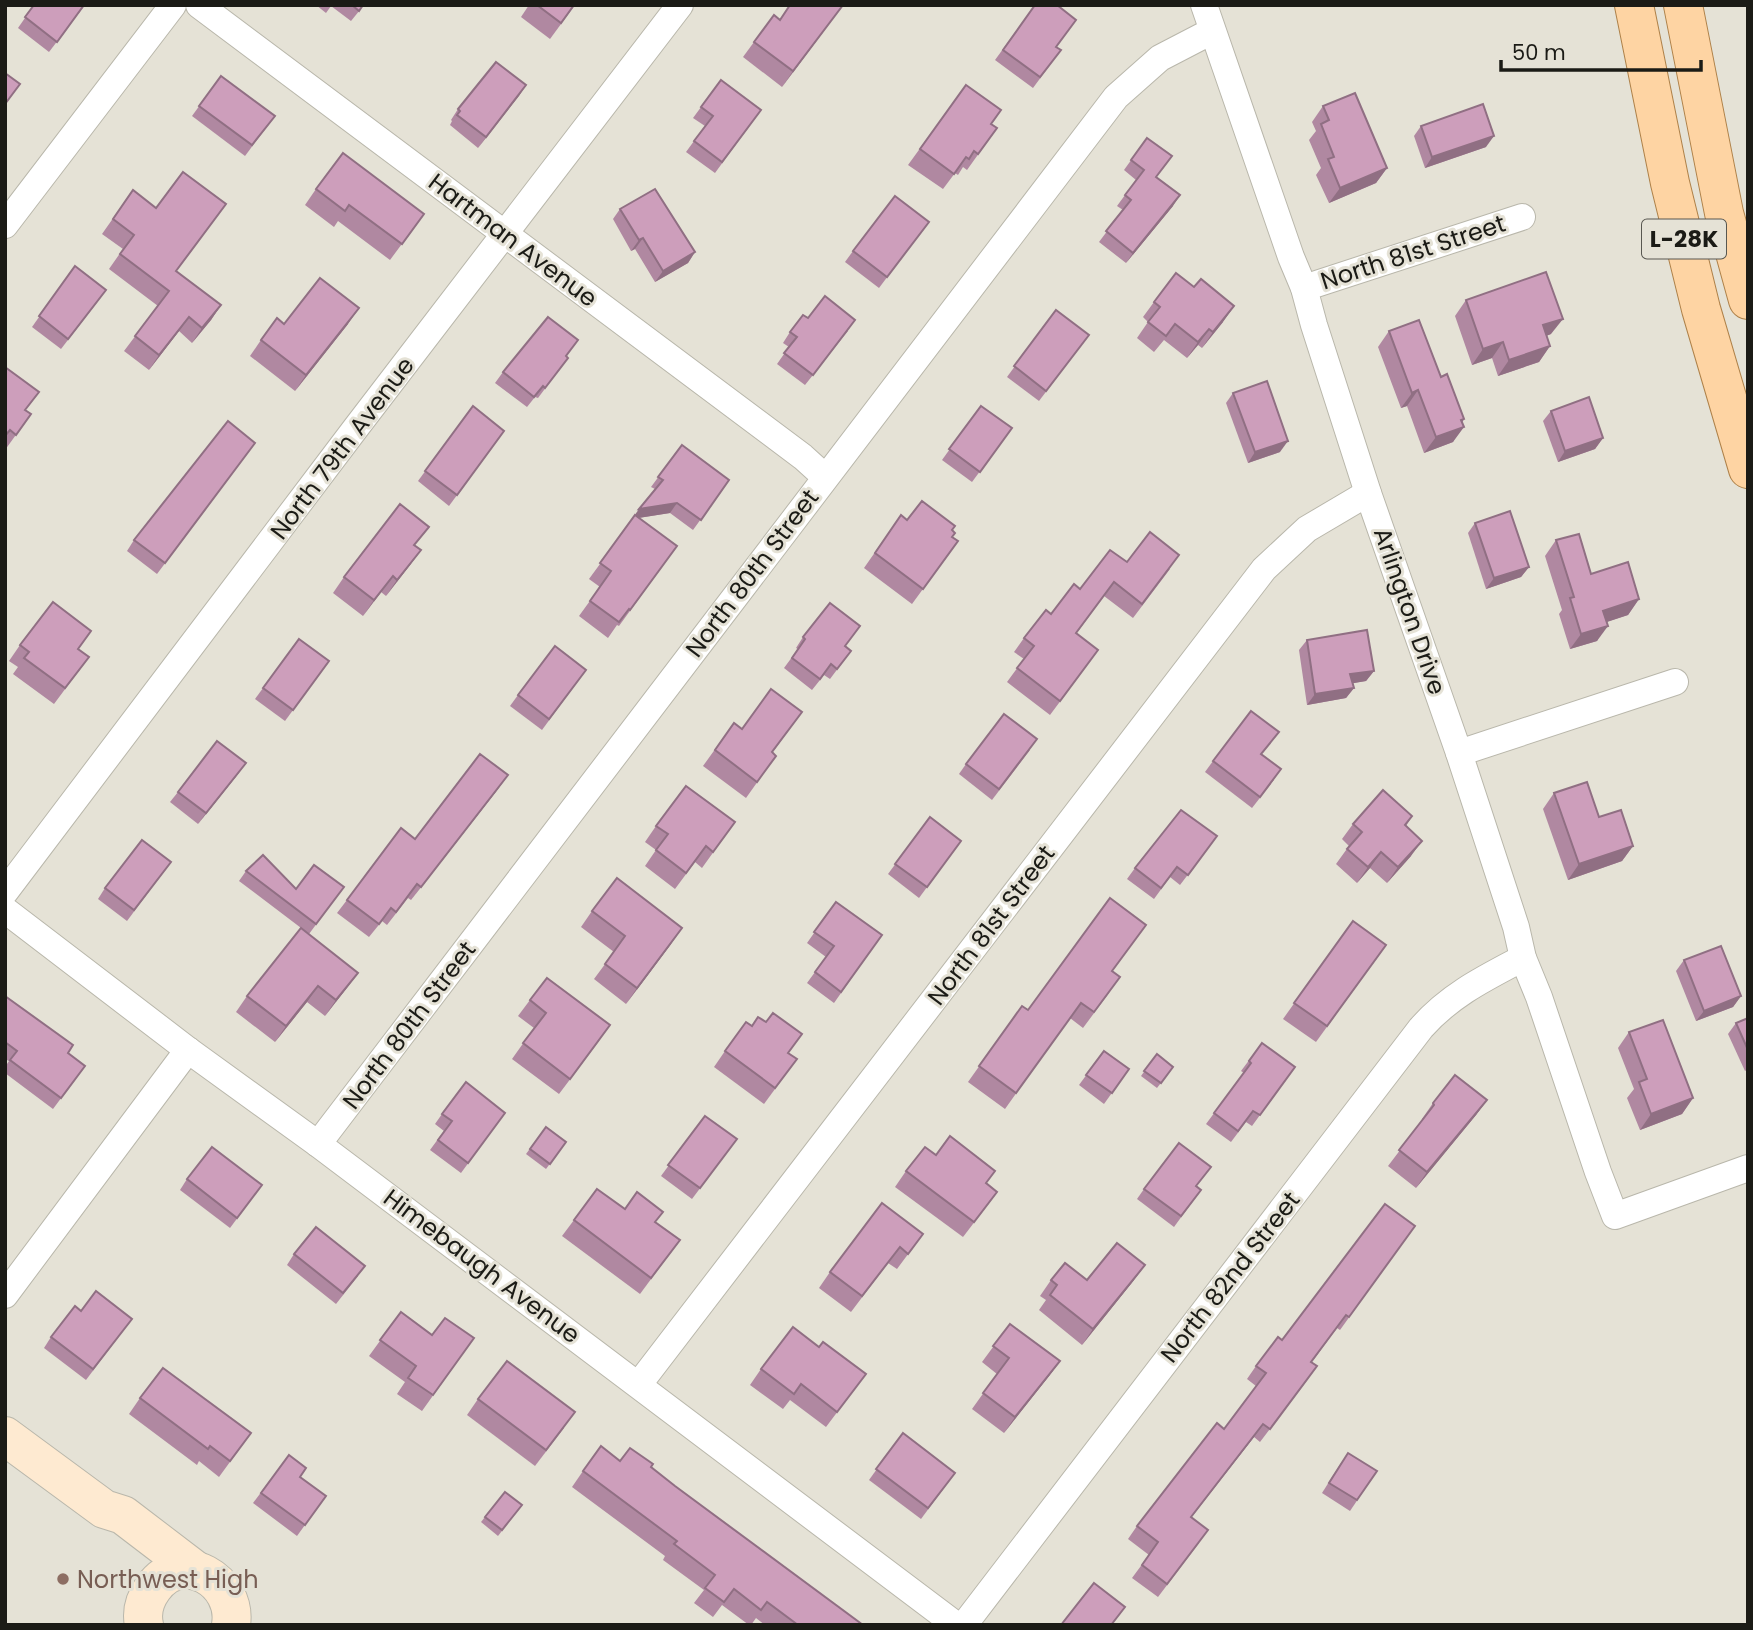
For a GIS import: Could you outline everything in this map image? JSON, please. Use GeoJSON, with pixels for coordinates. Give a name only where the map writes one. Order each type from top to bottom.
{"type":"FeatureCollection","features":[{"type":"Feature","properties":{"kind":"main road","name":"L-28K"},"geometry":{"type":"LineString","coordinates":[[1634,5],[1673,196],[1701,309],[1748,469]]}},
{"type":"Feature","properties":{"kind":"main road","name":"L-28K"},"geometry":{"type":"LineString","coordinates":[[1683,5],[1724,213],[1748,300]]}},
{"type":"Feature","properties":{"kind":"main road"},"geometry":{"type":"LineString","coordinates":[[5,1436],[104,1509],[124,1515],[220,1586],[229,1600],[234,1620]]}},
{"type":"Feature","properties":{"kind":"main road"},"geometry":{"type":"LineString","coordinates":[[104,1509],[131,1552],[145,1581],[146,1610]]}},
{"type":"Feature","properties":{"kind":"main road"},"geometry":{"type":"LineString","coordinates":[[146,1610],[163,1577],[183,1568],[195,1570]]}},
{"type":"Feature","properties":{"kind":"street"},"geometry":{"type":"LineString","coordinates":[[5,225],[173,5]]}},
{"type":"Feature","properties":{"kind":"street","name":"Hartman Avenue"},"geometry":{"type":"LineString","coordinates":[[199,5],[803,457],[825,477]]}},
{"type":"Feature","properties":{"kind":"street","name":"North 79th Avenue"},"geometry":{"type":"LineString","coordinates":[[5,892],[680,5]]}},
{"type":"Feature","properties":{"kind":"street","name":"Arlington Drive"},"geometry":{"type":"LineString","coordinates":[[1204,5],[1304,288],[1368,493],[1459,753],[1516,927],[1523,958],[1615,1216],[1748,1168]]}},
{"type":"Feature","properties":{"kind":"street","name":"North 80th Street"},"geometry":{"type":"LineString","coordinates":[[318,1144],[1116,97],[1160,58],[1212,31]]}},
{"type":"Feature","properties":{"kind":"street","name":"North 81st Street"},"geometry":{"type":"LineString","coordinates":[[1304,288],[1522,217]]}},
{"type":"Feature","properties":{"kind":"street","name":"North 81st Street"},"geometry":{"type":"LineString","coordinates":[[639,1384],[1264,569],[1307,529],[1368,493]]}},
{"type":"Feature","properties":{"kind":"street"},"geometry":{"type":"LineString","coordinates":[[1459,753],[1675,682]]}},
{"type":"Feature","properties":{"kind":"street","name":"Himebaugh Avenue"},"geometry":{"type":"LineString","coordinates":[[5,911],[639,1384],[956,1625]]}},
{"type":"Feature","properties":{"kind":"street","name":"North 82nd Street"},"geometry":{"type":"LineString","coordinates":[[964,1625],[1433,1014],[1465,989],[1523,958]]}},
{"type":"Feature","properties":{"kind":"street"},"geometry":{"type":"LineString","coordinates":[[5,1295],[188,1050]]}},
{"type":"Feature","properties":{"kind":"building"},"geometry":{"type":"Polygon","coordinates":[[[34,5],[84,5],[57,42],[25,17],[34,5]]]}},
{"type":"Feature","properties":{"kind":"building"},"geometry":{"type":"Polygon","coordinates":[[[352,5],[363,5],[359,11],[352,5]]]}},
{"type":"Feature","properties":{"kind":"building"},"geometry":{"type":"Polygon","coordinates":[[[537,5],[574,5],[561,23],[537,5]]]}},
{"type":"Feature","properties":{"kind":"building"},"geometry":{"type":"Polygon","coordinates":[[[790,5],[843,5],[793,71],[754,42],[774,15],[780,20],[790,5]]]}},
{"type":"Feature","properties":{"kind":"building"},"geometry":{"type":"Polygon","coordinates":[[[1035,5],[1057,5],[1076,20],[1056,47],[1061,50],[1040,77],[1003,50],[1035,5]]]}},
{"type":"Feature","properties":{"kind":"building"},"geometry":{"type":"Polygon","coordinates":[[[496,62],[526,85],[486,137],[457,115],[460,111],[458,109],[496,62]]]}},
{"type":"Feature","properties":{"kind":"building"},"geometry":{"type":"Polygon","coordinates":[[[5,73],[20,84],[5,104],[5,73]]]}},
{"type":"Feature","properties":{"kind":"building"},"geometry":{"type":"Polygon","coordinates":[[[221,76],[275,116],[252,145],[199,106],[221,76]]]}},
{"type":"Feature","properties":{"kind":"building"},"geometry":{"type":"Polygon","coordinates":[[[721,80],[761,110],[722,162],[694,141],[713,116],[701,107],[721,80]]]}},
{"type":"Feature","properties":{"kind":"building"},"geometry":{"type":"Polygon","coordinates":[[[966,85],[1001,110],[991,124],[997,128],[978,154],[974,151],[969,159],[966,157],[954,174],[920,149],[966,85]]]}},
{"type":"Feature","properties":{"kind":"building"},"geometry":{"type":"Polygon","coordinates":[[[1355,93],[1387,168],[1340,188],[1328,159],[1334,157],[1321,124],[1329,120],[1323,106],[1355,93]]]}},
{"type":"Feature","properties":{"kind":"building"},"geometry":{"type":"Polygon","coordinates":[[[1483,104],[1494,136],[1432,157],[1421,126],[1483,104]]]}},
{"type":"Feature","properties":{"kind":"building"},"geometry":{"type":"Polygon","coordinates":[[[1147,138],[1172,156],[1156,177],[1180,195],[1133,253],[1106,231],[1131,200],[1125,195],[1144,170],[1131,160],[1147,138]]]}},
{"type":"Feature","properties":{"kind":"building"},"geometry":{"type":"Polygon","coordinates":[[[343,153],[424,214],[402,244],[349,205],[345,211],[316,189],[343,153]]]}},
{"type":"Feature","properties":{"kind":"building"},"geometry":{"type":"Polygon","coordinates":[[[183,172],[226,204],[176,271],[221,305],[202,328],[189,317],[159,355],[135,336],[169,291],[120,254],[134,235],[113,219],[133,190],[156,208],[183,172]]]}},
{"type":"Feature","properties":{"kind":"building"},"geometry":{"type":"Polygon","coordinates":[[[655,189],[695,252],[663,271],[643,238],[639,240],[620,209],[655,189]]]}},
{"type":"Feature","properties":{"kind":"building"},"geometry":{"type":"Polygon","coordinates":[[[895,196],[929,222],[887,277],[853,251],[895,196]]]}},
{"type":"Feature","properties":{"kind":"building"},"geometry":{"type":"Polygon","coordinates":[[[75,266],[106,290],[68,339],[39,316],[75,266]]]}},
{"type":"Feature","properties":{"kind":"building"},"geometry":{"type":"Polygon","coordinates":[[[1546,272],[1563,319],[1543,325],[1550,346],[1509,360],[1503,342],[1483,349],[1466,300],[1546,272]]]}},
{"type":"Feature","properties":{"kind":"building"},"geometry":{"type":"Polygon","coordinates":[[[1176,273],[1194,287],[1201,279],[1234,306],[1213,332],[1209,329],[1198,342],[1175,324],[1166,336],[1148,322],[1160,307],[1154,302],[1176,273]]]}},
{"type":"Feature","properties":{"kind":"building"},"geometry":{"type":"Polygon","coordinates":[[[320,278],[359,308],[306,375],[261,340],[277,318],[284,324],[320,278]]]}},
{"type":"Feature","properties":{"kind":"building"},"geometry":{"type":"Polygon","coordinates":[[[825,296],[855,320],[813,375],[784,353],[797,337],[790,332],[803,315],[808,318],[825,296]]]}},
{"type":"Feature","properties":{"kind":"building"},"geometry":{"type":"Polygon","coordinates":[[[1056,310],[1089,335],[1046,391],[1014,366],[1056,310]]]}},
{"type":"Feature","properties":{"kind":"building"},"geometry":{"type":"Polygon","coordinates":[[[548,317],[578,340],[545,388],[543,386],[534,397],[503,372],[548,317]]]}},
{"type":"Feature","properties":{"kind":"building"},"geometry":{"type":"Polygon","coordinates":[[[1419,320],[1441,377],[1447,374],[1464,419],[1461,420],[1464,427],[1436,437],[1418,390],[1412,393],[1389,331],[1419,320]]]}},
{"type":"Feature","properties":{"kind":"building"},"geometry":{"type":"Polygon","coordinates":[[[5,367],[39,392],[25,410],[31,414],[16,435],[10,430],[5,436],[5,367]]]}},
{"type":"Feature","properties":{"kind":"building"},"geometry":{"type":"Polygon","coordinates":[[[1267,381],[1288,441],[1255,452],[1233,393],[1267,381]]]}},
{"type":"Feature","properties":{"kind":"building"},"geometry":{"type":"Polygon","coordinates":[[[1589,397],[1603,438],[1565,451],[1551,411],[1589,397]]]}},
{"type":"Feature","properties":{"kind":"building"},"geometry":{"type":"Polygon","coordinates":[[[473,406],[504,431],[457,495],[425,471],[473,406]]]}},
{"type":"Feature","properties":{"kind":"building"},"geometry":{"type":"Polygon","coordinates":[[[981,406],[1012,428],[980,472],[949,449],[981,406]]]}},
{"type":"Feature","properties":{"kind":"building"},"geometry":{"type":"Polygon","coordinates":[[[228,421],[255,443],[165,563],[134,540],[228,421]]]}},
{"type":"Feature","properties":{"kind":"building"},"geometry":{"type":"Polygon","coordinates":[[[682,445],[729,480],[701,520],[677,503],[639,509],[663,480],[658,477],[682,445]]]}},
{"type":"Feature","properties":{"kind":"building"},"geometry":{"type":"Polygon","coordinates":[[[922,501],[955,526],[952,537],[958,541],[923,589],[875,553],[901,515],[907,520],[922,501]]]}},
{"type":"Feature","properties":{"kind":"building"},"geometry":{"type":"Polygon","coordinates":[[[400,504],[429,527],[414,545],[421,550],[397,580],[393,576],[374,600],[344,577],[400,504]]]}},
{"type":"Feature","properties":{"kind":"building"},"geometry":{"type":"Polygon","coordinates":[[[1510,511],[1529,567],[1494,578],[1475,523],[1510,511]]]}},
{"type":"Feature","properties":{"kind":"building"},"geometry":{"type":"Polygon","coordinates":[[[635,515],[677,546],[619,622],[590,601],[611,571],[600,563],[635,515]]]}},
{"type":"Feature","properties":{"kind":"building"},"geometry":{"type":"Polygon","coordinates":[[[1150,532],[1179,555],[1142,604],[1114,582],[1076,633],[1098,650],[1060,701],[1017,668],[1034,646],[1024,638],[1046,610],[1051,614],[1074,584],[1080,589],[1110,550],[1127,562],[1150,532]]]}},
{"type":"Feature","properties":{"kind":"building"},"geometry":{"type":"Polygon","coordinates":[[[1579,534],[1591,574],[1628,562],[1639,599],[1603,611],[1608,626],[1581,634],[1570,598],[1574,597],[1556,540],[1579,534]]]}},
{"type":"Feature","properties":{"kind":"building"},"geometry":{"type":"Polygon","coordinates":[[[53,602],[91,631],[78,649],[89,657],[65,688],[24,658],[29,652],[20,645],[53,602]]]}},
{"type":"Feature","properties":{"kind":"building"},"geometry":{"type":"Polygon","coordinates":[[[830,603],[860,626],[845,646],[851,651],[837,669],[831,664],[820,679],[792,658],[805,639],[803,637],[830,603]]]}},
{"type":"Feature","properties":{"kind":"building"},"geometry":{"type":"Polygon","coordinates":[[[1367,630],[1374,671],[1350,674],[1354,688],[1315,694],[1307,640],[1367,630]]]}},
{"type":"Feature","properties":{"kind":"building"},"geometry":{"type":"Polygon","coordinates":[[[299,639],[329,661],[293,710],[263,688],[299,639]]]}},
{"type":"Feature","properties":{"kind":"building"},"geometry":{"type":"Polygon","coordinates":[[[555,646],[586,670],[549,719],[518,695],[555,646]]]}},
{"type":"Feature","properties":{"kind":"building"},"geometry":{"type":"Polygon","coordinates":[[[771,689],[802,712],[772,752],[776,756],[757,782],[715,750],[734,723],[742,729],[771,689]]]}},
{"type":"Feature","properties":{"kind":"building"},"geometry":{"type":"Polygon","coordinates":[[[1251,711],[1279,732],[1261,754],[1281,769],[1260,797],[1213,761],[1251,711]]]}},
{"type":"Feature","properties":{"kind":"building"},"geometry":{"type":"Polygon","coordinates":[[[1004,714],[1037,739],[999,789],[966,764],[1004,714]]]}},
{"type":"Feature","properties":{"kind":"building"},"geometry":{"type":"Polygon","coordinates":[[[217,741],[246,763],[206,813],[178,792],[217,741]]]}},
{"type":"Feature","properties":{"kind":"building"},"geometry":{"type":"Polygon","coordinates":[[[480,754],[508,775],[421,887],[417,884],[396,912],[391,908],[379,924],[347,900],[401,828],[415,839],[480,754]]]}},
{"type":"Feature","properties":{"kind":"building"},"geometry":{"type":"Polygon","coordinates":[[[1587,782],[1599,817],[1621,810],[1633,846],[1579,864],[1554,793],[1587,782]]]}},
{"type":"Feature","properties":{"kind":"building"},"geometry":{"type":"Polygon","coordinates":[[[686,786],[735,822],[713,852],[706,846],[686,873],[656,850],[668,834],[656,826],[686,786]]]}},
{"type":"Feature","properties":{"kind":"building"},"geometry":{"type":"Polygon","coordinates":[[[1383,790],[1412,816],[1405,825],[1422,841],[1398,867],[1381,852],[1368,867],[1347,849],[1362,832],[1353,824],[1383,790]]]}},
{"type":"Feature","properties":{"kind":"building"},"geometry":{"type":"Polygon","coordinates":[[[1181,810],[1217,836],[1188,875],[1177,867],[1161,888],[1135,868],[1181,810]]]}},
{"type":"Feature","properties":{"kind":"building"},"geometry":{"type":"Polygon","coordinates":[[[930,817],[961,841],[927,887],[895,864],[930,817]]]}},
{"type":"Feature","properties":{"kind":"building"},"geometry":{"type":"Polygon","coordinates":[[[142,840],[171,862],[134,910],[105,888],[142,840]]]}},
{"type":"Feature","properties":{"kind":"building"},"geometry":{"type":"Polygon","coordinates":[[[263,855],[296,889],[314,865],[344,887],[316,924],[246,871],[263,855]]]}},
{"type":"Feature","properties":{"kind":"building"},"geometry":{"type":"Polygon","coordinates":[[[617,878],[682,928],[637,988],[605,964],[625,936],[592,911],[617,878]]]}},
{"type":"Feature","properties":{"kind":"building"},"geometry":{"type":"Polygon","coordinates":[[[1110,898],[1146,925],[1112,971],[1120,977],[1094,1012],[1081,1003],[1016,1093],[979,1066],[1022,1006],[1028,1010],[1110,898]]]}},
{"type":"Feature","properties":{"kind":"building"},"geometry":{"type":"Polygon","coordinates":[[[836,902],[882,935],[841,992],[815,972],[834,946],[814,932],[836,902]]]}},
{"type":"Feature","properties":{"kind":"building"},"geometry":{"type":"Polygon","coordinates":[[[1353,921],[1386,945],[1327,1026],[1294,1003],[1353,921]]]}},
{"type":"Feature","properties":{"kind":"building"},"geometry":{"type":"Polygon","coordinates":[[[301,928],[358,973],[336,1000],[318,986],[286,1026],[247,996],[301,928]]]}},
{"type":"Feature","properties":{"kind":"building"},"geometry":{"type":"Polygon","coordinates":[[[1721,946],[1741,996],[1704,1011],[1684,960],[1721,946]]]}},
{"type":"Feature","properties":{"kind":"building"},"geometry":{"type":"Polygon","coordinates":[[[547,978],[610,1025],[570,1079],[523,1043],[546,1013],[530,1000],[547,978]]]}},
{"type":"Feature","properties":{"kind":"building"},"geometry":{"type":"Polygon","coordinates":[[[5,996],[73,1045],[68,1053],[85,1066],[61,1098],[10,1060],[17,1051],[5,1042],[5,996]]]}},
{"type":"Feature","properties":{"kind":"building"},"geometry":{"type":"Polygon","coordinates":[[[773,1013],[802,1034],[788,1053],[797,1059],[775,1088],[725,1051],[746,1022],[752,1026],[758,1017],[766,1022],[773,1013]]]}},
{"type":"Feature","properties":{"kind":"building"},"geometry":{"type":"Polygon","coordinates":[[[1748,1018],[1748,1050],[1736,1023],[1748,1018]]]}},
{"type":"Feature","properties":{"kind":"building"},"geometry":{"type":"Polygon","coordinates":[[[1663,1020],[1693,1098],[1651,1114],[1639,1082],[1647,1079],[1629,1032],[1663,1020]]]}},
{"type":"Feature","properties":{"kind":"building"},"geometry":{"type":"Polygon","coordinates":[[[1262,1043],[1295,1067],[1260,1115],[1253,1111],[1238,1131],[1214,1113],[1251,1063],[1249,1061],[1262,1043]]]}},
{"type":"Feature","properties":{"kind":"building"},"geometry":{"type":"Polygon","coordinates":[[[1104,1051],[1129,1069],[1112,1093],[1086,1075],[1104,1051]]]}},
{"type":"Feature","properties":{"kind":"building"},"geometry":{"type":"Polygon","coordinates":[[[1157,1054],[1173,1067],[1161,1083],[1144,1071],[1157,1054]]]}},
{"type":"Feature","properties":{"kind":"building"},"geometry":{"type":"Polygon","coordinates":[[[1455,1075],[1487,1100],[1427,1172],[1399,1150],[1455,1075]]]}},
{"type":"Feature","properties":{"kind":"building"},"geometry":{"type":"Polygon","coordinates":[[[466,1082],[505,1113],[468,1163],[438,1140],[452,1121],[442,1114],[466,1082]]]}},
{"type":"Feature","properties":{"kind":"building"},"geometry":{"type":"Polygon","coordinates":[[[705,1116],[737,1139],[700,1188],[668,1165],[705,1116]]]}},
{"type":"Feature","properties":{"kind":"building"},"geometry":{"type":"Polygon","coordinates":[[[546,1127],[566,1142],[550,1164],[530,1149],[546,1127]]]}},
{"type":"Feature","properties":{"kind":"building"},"geometry":{"type":"Polygon","coordinates":[[[950,1136],[995,1171],[986,1183],[997,1192],[974,1222],[906,1171],[925,1147],[936,1155],[950,1136]]]}},
{"type":"Feature","properties":{"kind":"building"},"geometry":{"type":"Polygon","coordinates":[[[1179,1143],[1211,1167],[1196,1186],[1201,1190],[1181,1216],[1144,1189],[1179,1143]]]}},
{"type":"Feature","properties":{"kind":"building"},"geometry":{"type":"Polygon","coordinates":[[[212,1147],[262,1185],[237,1218],[187,1179],[212,1147]]]}},
{"type":"Feature","properties":{"kind":"building"},"geometry":{"type":"Polygon","coordinates":[[[597,1189],[625,1209],[637,1192],[663,1212],[655,1222],[680,1240],[651,1278],[574,1220],[597,1189]]]}},
{"type":"Feature","properties":{"kind":"building"},"geometry":{"type":"Polygon","coordinates":[[[882,1203],[923,1234],[908,1254],[900,1247],[862,1296],[830,1272],[882,1203]]]}},
{"type":"Feature","properties":{"kind":"building"},"geometry":{"type":"Polygon","coordinates":[[[1385,1204],[1415,1226],[1349,1317],[1346,1315],[1311,1362],[1317,1366],[1270,1429],[1263,1424],[1191,1517],[1208,1530],[1167,1584],[1142,1565],[1158,1542],[1137,1526],[1217,1423],[1224,1429],[1266,1373],[1256,1366],[1278,1337],[1282,1340],[1385,1204]]]}},
{"type":"Feature","properties":{"kind":"building"},"geometry":{"type":"Polygon","coordinates":[[[316,1227],[365,1266],[343,1293],[294,1254],[316,1227]]]}},
{"type":"Feature","properties":{"kind":"building"},"geometry":{"type":"Polygon","coordinates":[[[1117,1243],[1145,1265],[1093,1329],[1050,1295],[1057,1285],[1051,1280],[1065,1263],[1087,1280],[1117,1243]]]}},
{"type":"Feature","properties":{"kind":"building"},"geometry":{"type":"Polygon","coordinates":[[[96,1291],[132,1319],[93,1369],[51,1337],[75,1306],[81,1311],[96,1291]]]}},
{"type":"Feature","properties":{"kind":"building"},"geometry":{"type":"Polygon","coordinates":[[[401,1312],[432,1335],[445,1318],[474,1338],[433,1395],[408,1378],[416,1366],[380,1340],[401,1312]]]}},
{"type":"Feature","properties":{"kind":"building"},"geometry":{"type":"Polygon","coordinates":[[[1010,1324],[1060,1361],[1015,1417],[983,1393],[1009,1358],[993,1346],[1010,1324]]]}},
{"type":"Feature","properties":{"kind":"building"},"geometry":{"type":"Polygon","coordinates":[[[793,1327],[819,1347],[823,1342],[866,1374],[837,1412],[801,1384],[794,1394],[761,1369],[793,1327]]]}},
{"type":"Feature","properties":{"kind":"building"},"geometry":{"type":"Polygon","coordinates":[[[507,1361],[575,1412],[546,1450],[478,1399],[507,1361]]]}},
{"type":"Feature","properties":{"kind":"building"},"geometry":{"type":"Polygon","coordinates":[[[163,1368],[251,1433],[230,1461],[210,1446],[208,1449],[140,1398],[163,1368]]]}},
{"type":"Feature","properties":{"kind":"building"},"geometry":{"type":"Polygon","coordinates":[[[903,1433],[955,1473],[928,1508],[876,1469],[903,1433]]]}},
{"type":"Feature","properties":{"kind":"building"},"geometry":{"type":"Polygon","coordinates":[[[601,1446],[620,1461],[630,1448],[653,1464],[651,1467],[675,1486],[863,1625],[798,1625],[767,1602],[761,1610],[734,1589],[724,1602],[705,1588],[715,1575],[674,1544],[677,1541],[583,1471],[601,1446]]]}},
{"type":"Feature","properties":{"kind":"building"},"geometry":{"type":"Polygon","coordinates":[[[1348,1453],[1377,1471],[1357,1500],[1329,1483],[1348,1453]]]}},
{"type":"Feature","properties":{"kind":"building"},"geometry":{"type":"Polygon","coordinates":[[[289,1455],[306,1468],[300,1477],[326,1496],[305,1525],[261,1493],[289,1455]]]}},
{"type":"Feature","properties":{"kind":"building"},"geometry":{"type":"Polygon","coordinates":[[[505,1492],[522,1505],[502,1530],[485,1517],[505,1492]]]}},
{"type":"Feature","properties":{"kind":"building"},"geometry":{"type":"Polygon","coordinates":[[[1094,1583],[1125,1607],[1111,1625],[1061,1625],[1094,1583]]]}},
{"type":"Feature","properties":{"kind":"place","name":"Northwest High"},"geometry":{"type":"Point","coordinates":[63,1579]}}]}
